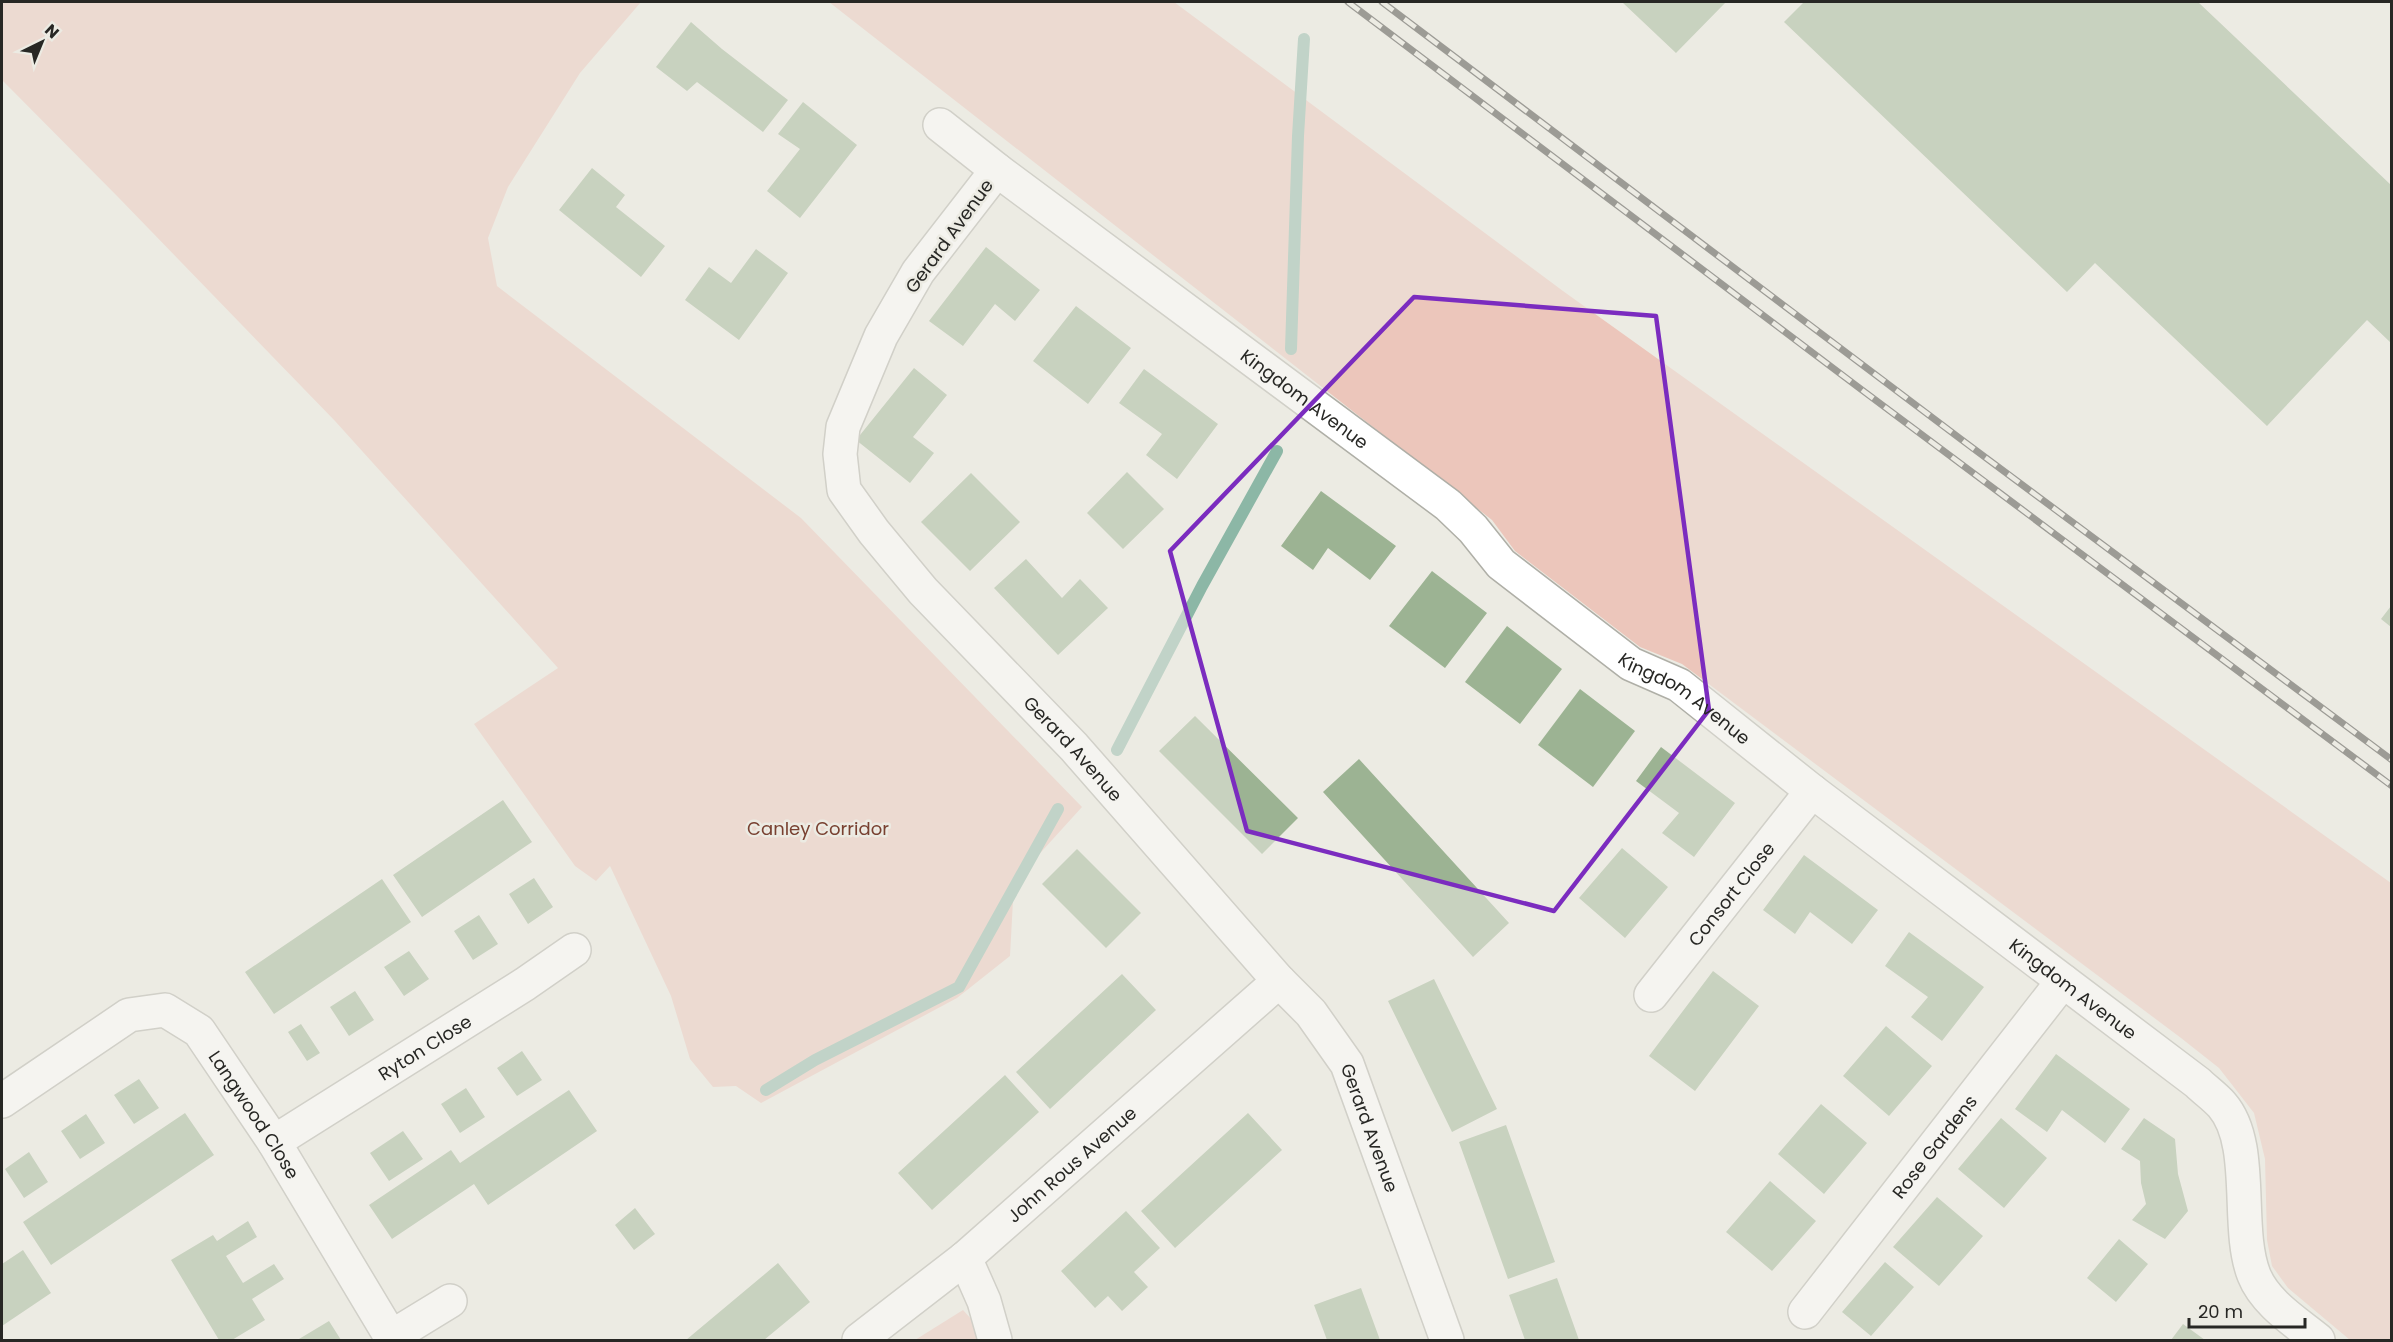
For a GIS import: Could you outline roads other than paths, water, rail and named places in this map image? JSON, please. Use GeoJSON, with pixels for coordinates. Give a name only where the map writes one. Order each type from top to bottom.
{"type":"FeatureCollection","features":[{"type":"Feature","properties":{"kind":"street","name":"Kingdom Avenue"},"geometry":{"type":"LineString","coordinates":[[940,125],[997,170],[1448,505],[1473,529],[1501,564],[1630,664],[1679,685],[1812,791],[2198,1083],[2223,1105],[2236,1129],[2248,1253],[2255,1276],[2280,1309],[2318,1341]]}},
{"type":"Feature","properties":{"kind":"street","name":"Gerard Avenue"},"geometry":{"type":"LineString","coordinates":[[997,170],[918,272],[881,336],[843,427],[840,454],[844,490],[874,532],[924,591],[1074,747],[1279,981],[1311,1013],[1347,1064],[1447,1341]]}},
{"type":"Feature","properties":{"kind":"street","name":"Consort Close"},"geometry":{"type":"LineString","coordinates":[[1651,995],[1812,791]]}},
{"type":"Feature","properties":{"kind":"street","name":"Ryton Close"},"geometry":{"type":"LineString","coordinates":[[274,1142],[525,984],[574,950]]}},
{"type":"Feature","properties":{"kind":"street","name":"John Rous Avenue"},"geometry":{"type":"LineString","coordinates":[[859,1341],[965,1258],[1279,981]]}},
{"type":"Feature","properties":{"kind":"street","name":"Rose Gardens"},"geometry":{"type":"LineString","coordinates":[[1804,1312],[2063,981]]}},
{"type":"Feature","properties":{"kind":"street","name":"Langwood Close"},"geometry":{"type":"LineString","coordinates":[[2,1101],[129,1015],[165,1010],[199,1031],[274,1142],[391,1337],[450,1301]]}},
{"type":"Feature","properties":{"kind":"street"},"geometry":{"type":"LineString","coordinates":[[965,1258],[984,1301],[995,1341]]}},
{"type":"Feature","properties":{"kind":"waterway"},"geometry":{"type":"LineString","coordinates":[[1291,349],[1298,136],[1304,39]]}},
{"type":"Feature","properties":{"kind":"waterway"},"geometry":{"type":"LineString","coordinates":[[1117,750],[1202,586],[1277,451]]}},
{"type":"Feature","properties":{"kind":"waterway"},"geometry":{"type":"LineString","coordinates":[[766,1090],[815,1060],[959,987],[1058,809]]}},
{"type":"Feature","properties":{"kind":"railway"},"geometry":{"type":"LineString","coordinates":[[1348,2],[2392,786]]}},
{"type":"Feature","properties":{"kind":"railway"},"geometry":{"type":"LineString","coordinates":[[1382,2],[1962,440],[2392,760]]}},
{"type":"Feature","properties":{"kind":"park label","name":"Canley Corridor"},"geometry":{"type":"Point","coordinates":[818,828]}}]}
